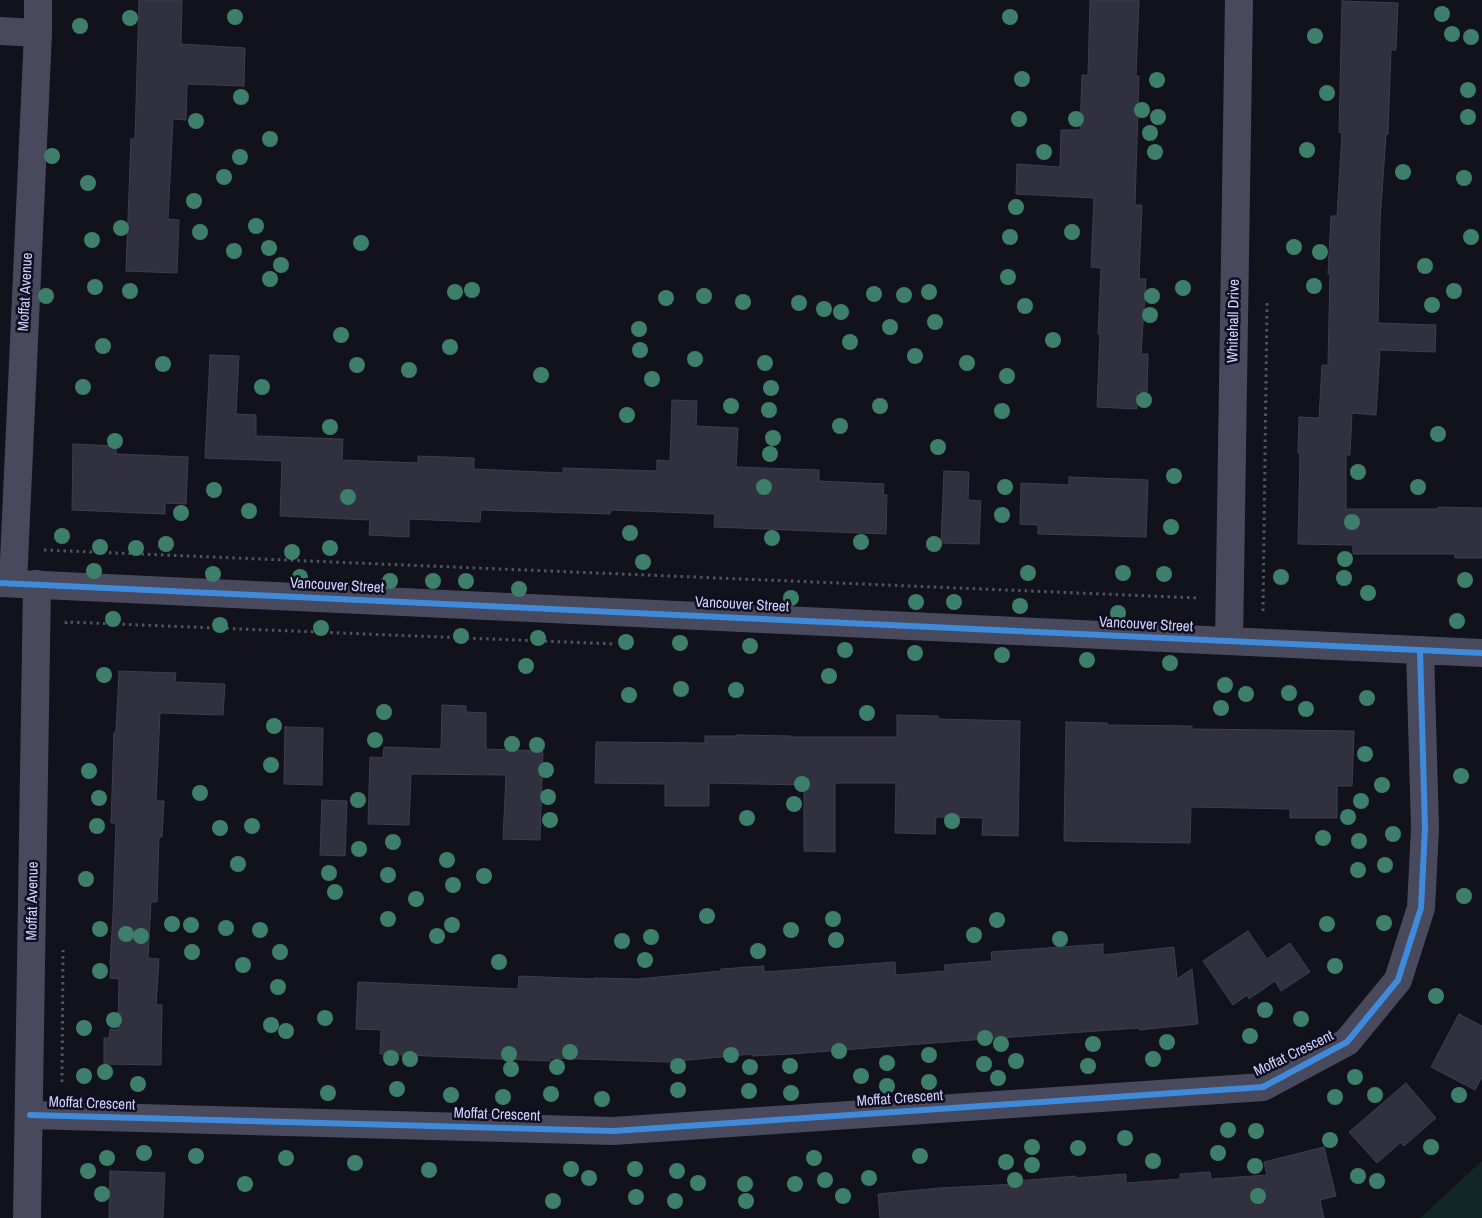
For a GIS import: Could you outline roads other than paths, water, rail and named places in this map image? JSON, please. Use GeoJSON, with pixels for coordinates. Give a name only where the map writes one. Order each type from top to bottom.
{"type":"FeatureCollection","features":[{"type":"Feature","properties":{"kind":"street","name":"Moffat Avenue"},"geometry":{"type":"LineString","coordinates":[[28,1218],[30,1115],[17,583],[38,0]]}},
{"type":"Feature","properties":{"kind":"street","name":"Whitehall Drive"},"geometry":{"type":"LineString","coordinates":[[1229,641],[1239,0]]}},
{"type":"Feature","properties":{"kind":"street"},"geometry":{"type":"LineString","coordinates":[[0,31],[38,33]]}},
{"type":"Feature","properties":{"kind":"street","name":"Vancouver Street"},"geometry":{"type":"LineString","coordinates":[[17,583],[1482,653]]}},
{"type":"Feature","properties":{"kind":"street","name":"Moffat Crescent"},"geometry":{"type":"LineString","coordinates":[[30,1115],[613,1131],[1263,1087],[1346,1042],[1398,980],[1421,908],[1425,828],[1420,650]]}}]}
